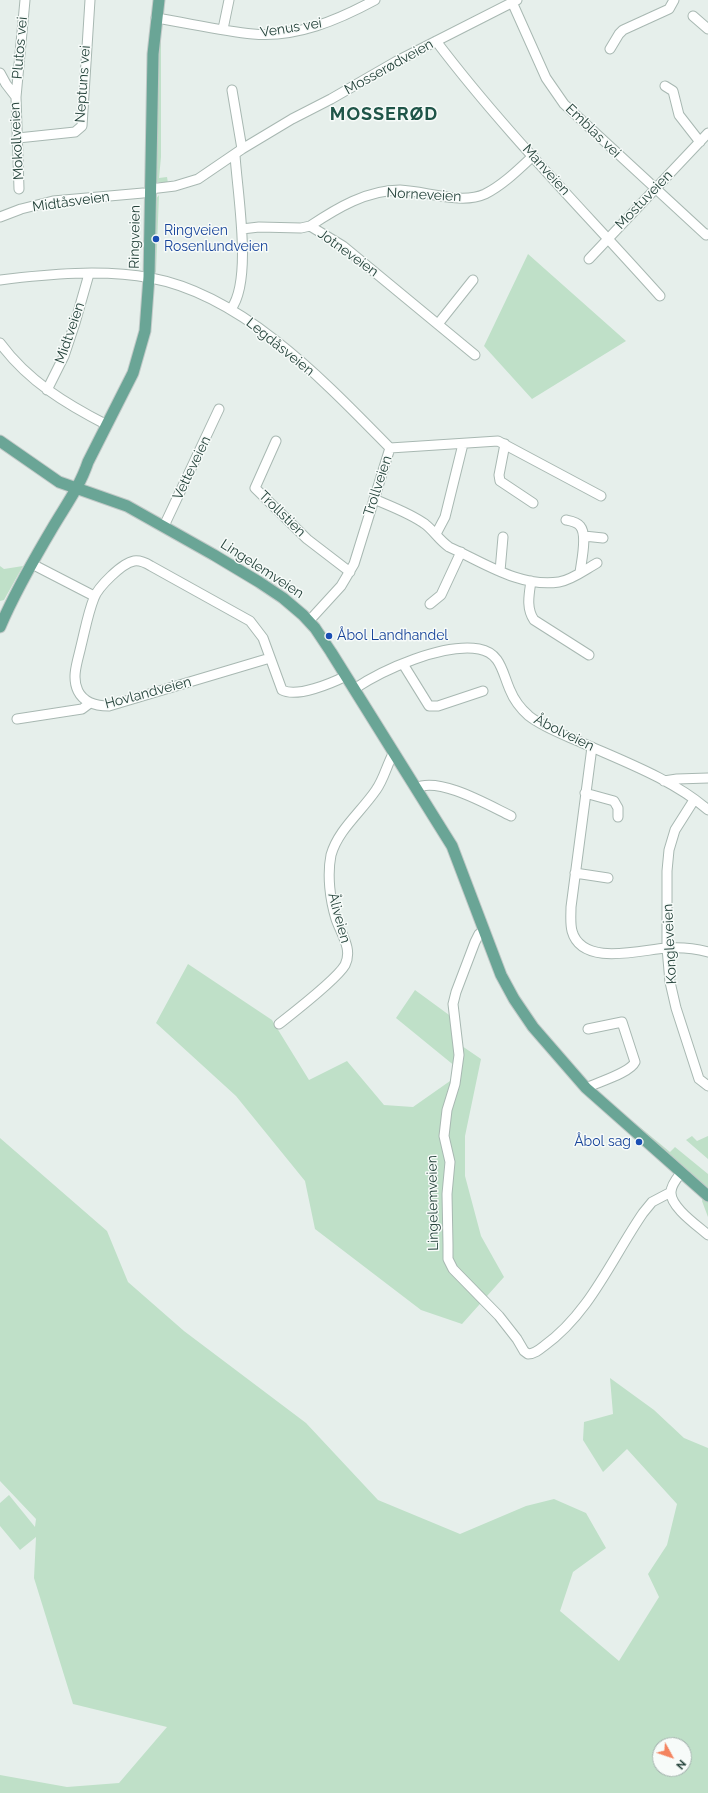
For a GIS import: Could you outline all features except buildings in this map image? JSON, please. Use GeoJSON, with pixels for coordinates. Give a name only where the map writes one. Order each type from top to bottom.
{"type":"FeatureCollection","features":[{"type":"Feature","properties":{"kind":"main road","name":"Ringveien"},"geometry":{"type":"LineString","coordinates":[[1,620],[55,524],[65,498],[76,485],[80,472],[88,462],[107,425],[132,373],[142,343],[147,317],[150,277],[147,191],[152,62],[159,0]]}},
{"type":"Feature","properties":{"kind":"main road","name":"Lingelemveien"},"geometry":{"type":"LineString","coordinates":[[0,441],[59,482],[76,485],[127,506],[164,526],[259,582],[287,602],[309,621],[346,676],[452,846],[501,975],[514,999],[533,1027],[586,1088],[708,1196]]}},
{"type":"Feature","properties":{"kind":"street","name":"Plutos vei"},"geometry":{"type":"LineString","coordinates":[[16,97],[25,0]]}},
{"type":"Feature","properties":{"kind":"street","name":"Neptuns vei"},"geometry":{"type":"LineString","coordinates":[[18,138],[75,132],[82,126],[90,0]]}},
{"type":"Feature","properties":{"kind":"street"},"geometry":{"type":"LineString","coordinates":[[223,29],[229,0]]}},
{"type":"Feature","properties":{"kind":"street","name":"Venus vei"},"geometry":{"type":"LineString","coordinates":[[156,18],[253,34],[273,34],[307,28],[335,20],[375,0]]}},
{"type":"Feature","properties":{"kind":"street"},"geometry":{"type":"LineString","coordinates":[[610,48],[619,34],[624,30],[669,9],[674,0]]}},
{"type":"Feature","properties":{"kind":"street","name":"Mosserødveien"},"geometry":{"type":"LineString","coordinates":[[147,191],[175,186],[198,179],[292,119],[436,41],[514,1]]}},
{"type":"Feature","properties":{"kind":"street","name":"Emblas vei"},"geometry":{"type":"LineString","coordinates":[[514,1],[546,78],[556,94],[575,116],[707,235]]}},
{"type":"Feature","properties":{"kind":"street"},"geometry":{"type":"LineString","coordinates":[[693,16],[708,29]]}},
{"type":"Feature","properties":{"kind":"street","name":"Manveien"},"geometry":{"type":"LineString","coordinates":[[436,41],[456,68],[533,156],[660,296]]}},
{"type":"Feature","properties":{"kind":"street","name":"Mokollveien"},"geometry":{"type":"LineString","coordinates":[[0,73],[16,97],[20,189]]}},
{"type":"Feature","properties":{"kind":"street"},"geometry":{"type":"LineString","coordinates":[[665,86],[673,91],[678,113],[700,142]]}},
{"type":"Feature","properties":{"kind":"street"},"geometry":{"type":"LineString","coordinates":[[231,309],[236,300],[240,282],[242,228],[239,152],[232,90]]}},
{"type":"Feature","properties":{"kind":"street","name":"Mostuveien"},"geometry":{"type":"LineString","coordinates":[[589,259],[607,238],[708,133]]}},
{"type":"Feature","properties":{"kind":"street","name":"Norneveien"},"geometry":{"type":"LineString","coordinates":[[310,226],[353,201],[374,193],[402,190],[462,198],[480,195],[501,184],[533,156]]}},
{"type":"Feature","properties":{"kind":"street","name":"Midtåsveien"},"geometry":{"type":"LineString","coordinates":[[0,217],[21,209],[53,201],[147,191]]}},
{"type":"Feature","properties":{"kind":"street","name":"Jotneveien"},"geometry":{"type":"LineString","coordinates":[[242,228],[259,226],[301,228],[310,226],[343,246],[475,355]]}},
{"type":"Feature","properties":{"kind":"street","name":"Legdåsveien"},"geometry":{"type":"LineString","coordinates":[[0,280],[42,274],[111,274],[150,277],[184,288],[231,309],[295,357],[330,387],[390,448]]}},
{"type":"Feature","properties":{"kind":"street","name":"Midtveien"},"geometry":{"type":"LineString","coordinates":[[48,390],[64,356],[75,323],[88,274]]}},
{"type":"Feature","properties":{"kind":"street"},"geometry":{"type":"LineString","coordinates":[[438,324],[473,280]]}},
{"type":"Feature","properties":{"kind":"street"},"geometry":{"type":"LineString","coordinates":[[0,343],[23,370],[48,390],[73,408],[107,425]]}},
{"type":"Feature","properties":{"kind":"street","name":"Vetteveien"},"geometry":{"type":"LineString","coordinates":[[164,526],[219,409]]}},
{"type":"Feature","properties":{"kind":"street","name":"Trollstien"},"geometry":{"type":"LineString","coordinates":[[276,441],[255,488],[307,539],[350,572]]}},
{"type":"Feature","properties":{"kind":"street","name":"Trollveien"},"geometry":{"type":"LineString","coordinates":[[309,621],[341,586],[354,564],[390,448],[498,441],[601,496]]}},
{"type":"Feature","properties":{"kind":"street"},"geometry":{"type":"LineString","coordinates":[[436,534],[445,517],[463,444]]}},
{"type":"Feature","properties":{"kind":"street"},"geometry":{"type":"LineString","coordinates":[[505,444],[499,475],[500,481],[533,503]]}},
{"type":"Feature","properties":{"kind":"street"},"geometry":{"type":"LineString","coordinates":[[374,499],[423,523],[436,534],[440,541],[514,577],[531,581],[560,582],[597,563]]}},
{"type":"Feature","properties":{"kind":"street"},"geometry":{"type":"LineString","coordinates":[[566,520],[576,523],[582,527],[584,536],[580,573]]}},
{"type":"Feature","properties":{"kind":"street"},"geometry":{"type":"LineString","coordinates":[[584,536],[603,538]]}},
{"type":"Feature","properties":{"kind":"street"},"geometry":{"type":"LineString","coordinates":[[500,571],[503,537]]}},
{"type":"Feature","properties":{"kind":"street"},"geometry":{"type":"LineString","coordinates":[[430,604],[441,595],[461,552]]}},
{"type":"Feature","properties":{"kind":"street","name":"Hovlandveien"},"geometry":{"type":"LineString","coordinates":[[270,658],[109,706],[100,706],[84,700],[78,692],[75,677],[82,640],[94,596],[120,568],[129,562],[136,561],[144,562],[241,615],[250,622],[263,638],[270,658],[279,684],[282,690],[287,693],[308,690],[331,683],[346,676]]}},
{"type":"Feature","properties":{"kind":"street"},"geometry":{"type":"LineString","coordinates":[[32,564],[94,596]]}},
{"type":"Feature","properties":{"kind":"street"},"geometry":{"type":"LineString","coordinates":[[531,581],[528,606],[530,614],[534,620],[589,655]]}},
{"type":"Feature","properties":{"kind":"street","name":"Åbolveien"},"geometry":{"type":"LineString","coordinates":[[354,689],[403,664],[433,654],[459,649],[475,649],[487,652],[498,659],[510,689],[521,709],[539,722],[664,781],[708,810]]}},
{"type":"Feature","properties":{"kind":"street"},"geometry":{"type":"LineString","coordinates":[[403,664],[429,706],[438,706],[483,691]]}},
{"type":"Feature","properties":{"kind":"street"},"geometry":{"type":"LineString","coordinates":[[17,719],[82,709],[90,703]]}},
{"type":"Feature","properties":{"kind":"street"},"geometry":{"type":"LineString","coordinates":[[592,747],[575,873],[571,920],[572,932],[583,946],[598,953],[608,954],[667,948],[686,948],[708,952]]}},
{"type":"Feature","properties":{"kind":"street","name":"Åliveien"},"geometry":{"type":"LineString","coordinates":[[279,1024],[337,975],[345,965],[348,953],[347,945],[336,919],[332,900],[330,868],[331,857],[341,834],[377,789],[394,752]]}},
{"type":"Feature","properties":{"kind":"street"},"geometry":{"type":"LineString","coordinates":[[664,781],[708,778]]}},
{"type":"Feature","properties":{"kind":"street"},"geometry":{"type":"LineString","coordinates":[[416,788],[423,785],[450,789],[512,816]]}},
{"type":"Feature","properties":{"kind":"street"},"geometry":{"type":"LineString","coordinates":[[586,793],[614,801],[618,808],[618,818]]}},
{"type":"Feature","properties":{"kind":"street","name":"Kongleveien"},"geometry":{"type":"LineString","coordinates":[[694,800],[675,830],[669,850],[667,871],[667,948],[670,982],[676,1008],[699,1079],[708,1086]]}},
{"type":"Feature","properties":{"kind":"street"},"geometry":{"type":"LineString","coordinates":[[575,873],[608,878]]}},
{"type":"Feature","properties":{"kind":"street","name":"Lingelemveien"},"geometry":{"type":"LineString","coordinates":[[484,930],[479,934],[474,942],[453,1004],[459,1055],[455,1084],[447,1110],[444,1136],[450,1162],[447,1194],[448,1259],[453,1269],[499,1316],[517,1339],[524,1352],[532,1354],[552,1340],[572,1322],[643,1213],[652,1202],[671,1192]]}},
{"type":"Feature","properties":{"kind":"street"},"geometry":{"type":"LineString","coordinates":[[586,1088],[626,1070],[633,1066],[635,1062],[622,1022],[588,1029]]}},
{"type":"Feature","properties":{"kind":"street"},"geometry":{"type":"LineString","coordinates":[[682,1173],[673,1186],[671,1192],[672,1198],[678,1207],[708,1235]]}},
{"type":"Feature","properties":{"kind":"green space"},"geometry":{"type":"Polygon","coordinates":[[[161,24],[161,157],[159,178],[167,177],[168,183],[156,182],[152,85],[161,24]]]}},
{"type":"Feature","properties":{"kind":"green space"},"geometry":{"type":"Polygon","coordinates":[[[159,195],[156,272],[155,272],[154,201],[159,195]]]}},
{"type":"Feature","properties":{"kind":"green space"},"geometry":{"type":"Polygon","coordinates":[[[528,254],[626,341],[532,399],[484,346],[528,254]]]}},
{"type":"Feature","properties":{"kind":"green space"},"geometry":{"type":"Polygon","coordinates":[[[0,566],[4,569],[23,566],[4,600],[0,601],[0,566]]]}},
{"type":"Feature","properties":{"kind":"green space"},"geometry":{"type":"Polygon","coordinates":[[[188,964],[272,1020],[309,1080],[347,1061],[384,1105],[413,1107],[450,1081],[456,1067],[396,1018],[415,990],[460,1023],[462,1046],[481,1059],[465,1136],[465,1176],[481,1236],[504,1277],[462,1324],[421,1310],[315,1229],[305,1181],[236,1096],[156,1023],[188,964]]]}},
{"type":"Feature","properties":{"kind":"green space"},"geometry":{"type":"Polygon","coordinates":[[[635,1123],[670,1152],[675,1147],[708,1174],[708,1217],[702,1201],[704,1192],[630,1127],[635,1123]]]}},
{"type":"Feature","properties":{"kind":"green space"},"geometry":{"type":"Polygon","coordinates":[[[692,1136],[697,1141],[708,1136],[708,1159],[686,1140],[692,1136]]]}},
{"type":"Feature","properties":{"kind":"green space"},"geometry":{"type":"Polygon","coordinates":[[[0,1138],[107,1231],[128,1282],[184,1331],[306,1423],[378,1500],[460,1534],[526,1506],[554,1499],[586,1513],[606,1548],[573,1572],[560,1611],[619,1661],[659,1597],[648,1574],[667,1545],[677,1504],[627,1449],[603,1472],[583,1440],[584,1422],[613,1414],[610,1378],[654,1410],[684,1438],[708,1448],[708,1793],[0,1793],[0,1775],[67,1787],[119,1783],[167,1727],[73,1704],[34,1578],[36,1537],[20,1550],[0,1526],[0,1503],[9,1495],[35,1527],[36,1519],[0,1481],[0,1138]]]}},
{"type":"Feature","properties":{"kind":"place","name":"Ringveien Rosenlundveien"},"geometry":{"type":"Point","coordinates":[156,239]}},
{"type":"Feature","properties":{"kind":"place","name":"Åbol Landhandel"},"geometry":{"type":"Point","coordinates":[329,636]}},
{"type":"Feature","properties":{"kind":"place","name":"Åbol sag"},"geometry":{"type":"Point","coordinates":[639,1142]}},
{"type":"Feature","properties":{"kind":"district","name":"MOSSERØD"},"geometry":{"type":"Point","coordinates":[384,115]}}]}
